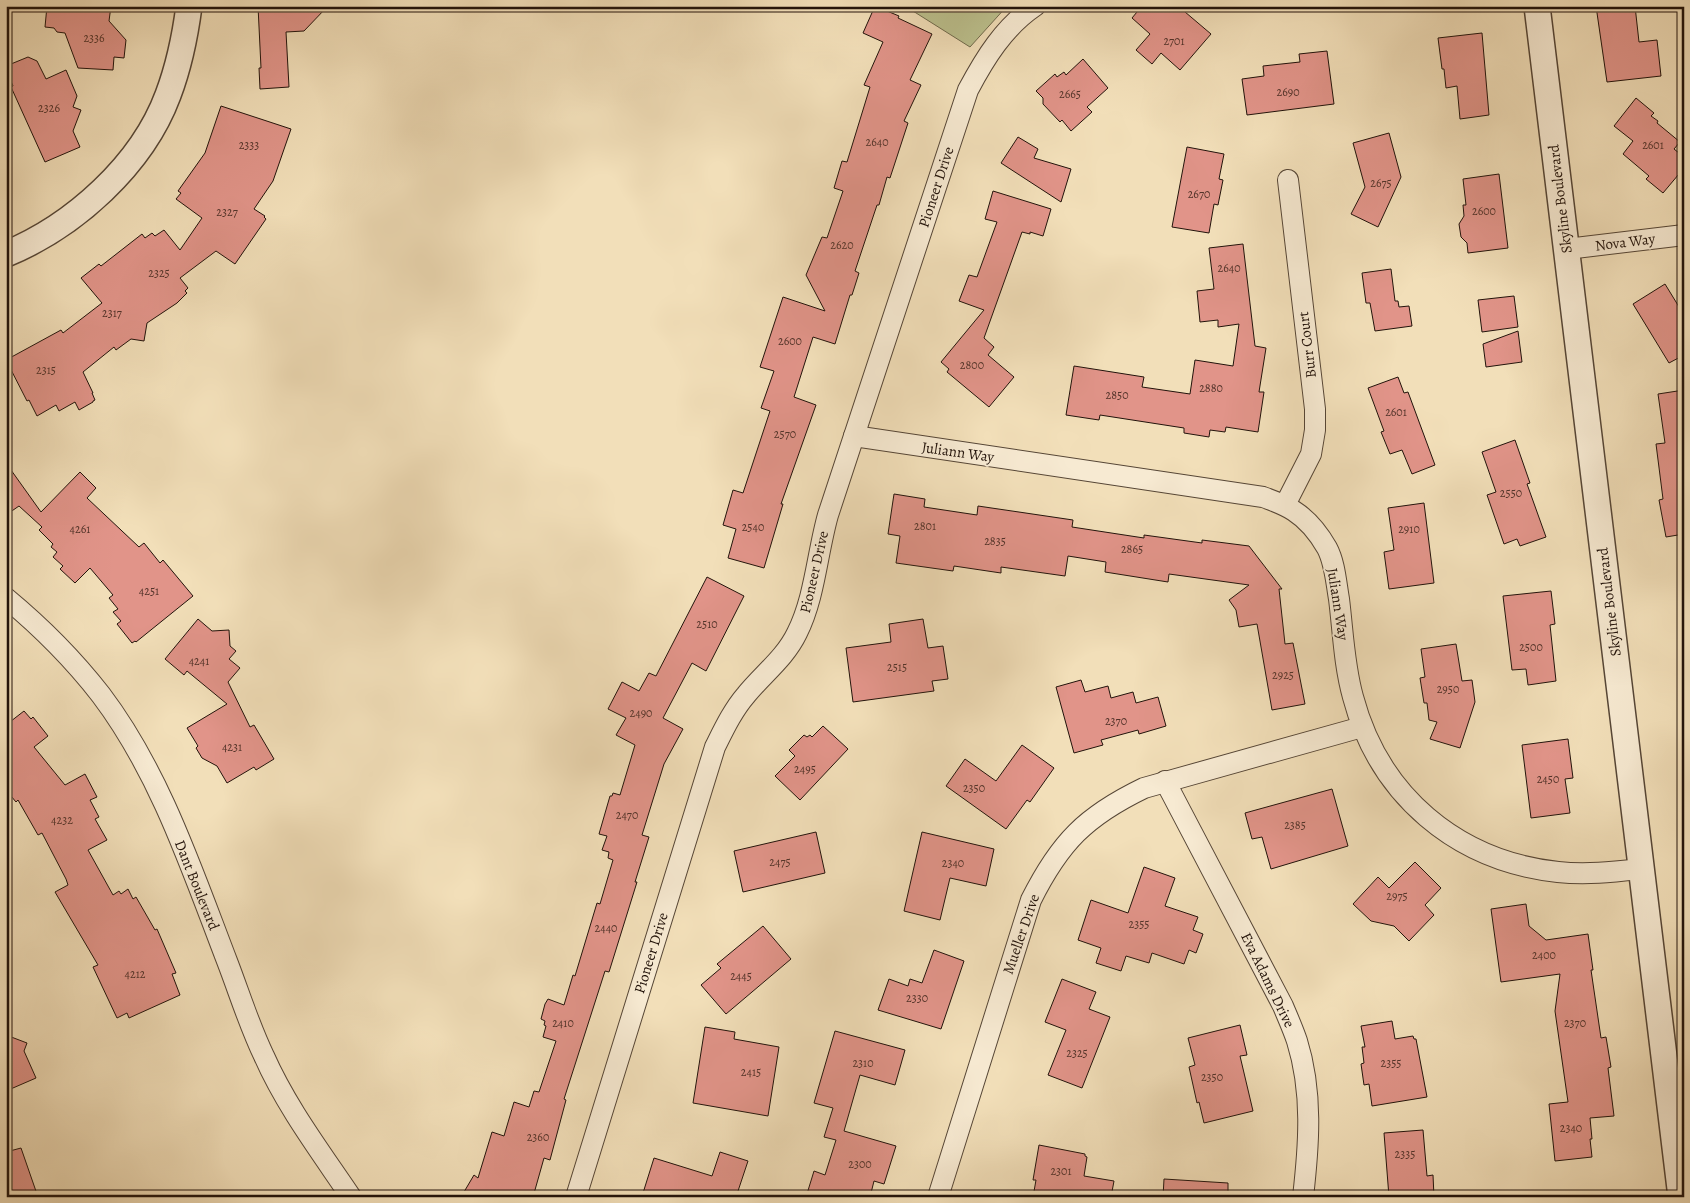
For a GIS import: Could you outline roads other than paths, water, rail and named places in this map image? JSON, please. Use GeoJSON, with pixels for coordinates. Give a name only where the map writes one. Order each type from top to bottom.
{"type":"FeatureCollection","features":[{"type":"Feature","properties":{"kind":"street"},"geometry":{"type":"LineString","coordinates":[[6,254],[56,229],[83,209],[134,155],[153,125],[167,97],[184,39],[189,6]]}},
{"type":"Feature","properties":{"kind":"street","name":"Pioneer Drive"},"geometry":{"type":"LineString","coordinates":[[576,1197],[715,747],[729,719],[746,695],[782,656],[797,634],[807,610],[828,515],[968,90],[983,62],[1002,36],[1026,12],[1035,6]]}},
{"type":"Feature","properties":{"kind":"street","name":"Skyline Boulevard"},"geometry":{"type":"LineString","coordinates":[[1537,6],[1681,1197]]}},
{"type":"Feature","properties":{"kind":"street","name":"Burr Court"},"geometry":{"type":"LineString","coordinates":[[1285,505],[1311,454],[1316,430],[1288,180]]}},
{"type":"Feature","properties":{"kind":"street","name":"Nova Way"},"geometry":{"type":"LineString","coordinates":[[1567,249],[1684,235]]}},
{"type":"Feature","properties":{"kind":"street","name":"Juliann Way"},"geometry":{"type":"LineString","coordinates":[[854,436],[1264,497],[1285,505],[1312,526],[1327,548],[1335,569],[1352,696],[1362,727],[1377,759],[1392,781],[1423,815],[1446,833],[1483,852],[1521,865],[1558,872],[1594,873],[1641,870]]}},
{"type":"Feature","properties":{"kind":"street","name":"Dant Boulevard"},"geometry":{"type":"LineString","coordinates":[[6,598],[44,632],[81,671],[102,697],[143,762],[167,812],[200,892],[264,1058],[289,1104],[351,1197]]}},
{"type":"Feature","properties":{"kind":"street","name":"Mueller Drive"},"geometry":{"type":"LineString","coordinates":[[938,1197],[1030,900],[1044,873],[1062,846],[1088,821],[1115,802],[1144,788],[1165,780],[1362,727]]}},
{"type":"Feature","properties":{"kind":"street","name":"Eva Adams Drive"},"geometry":{"type":"LineString","coordinates":[[1165,780],[1283,1006],[1297,1043],[1306,1080],[1309,1121],[1308,1159],[1303,1197]]}}]}
